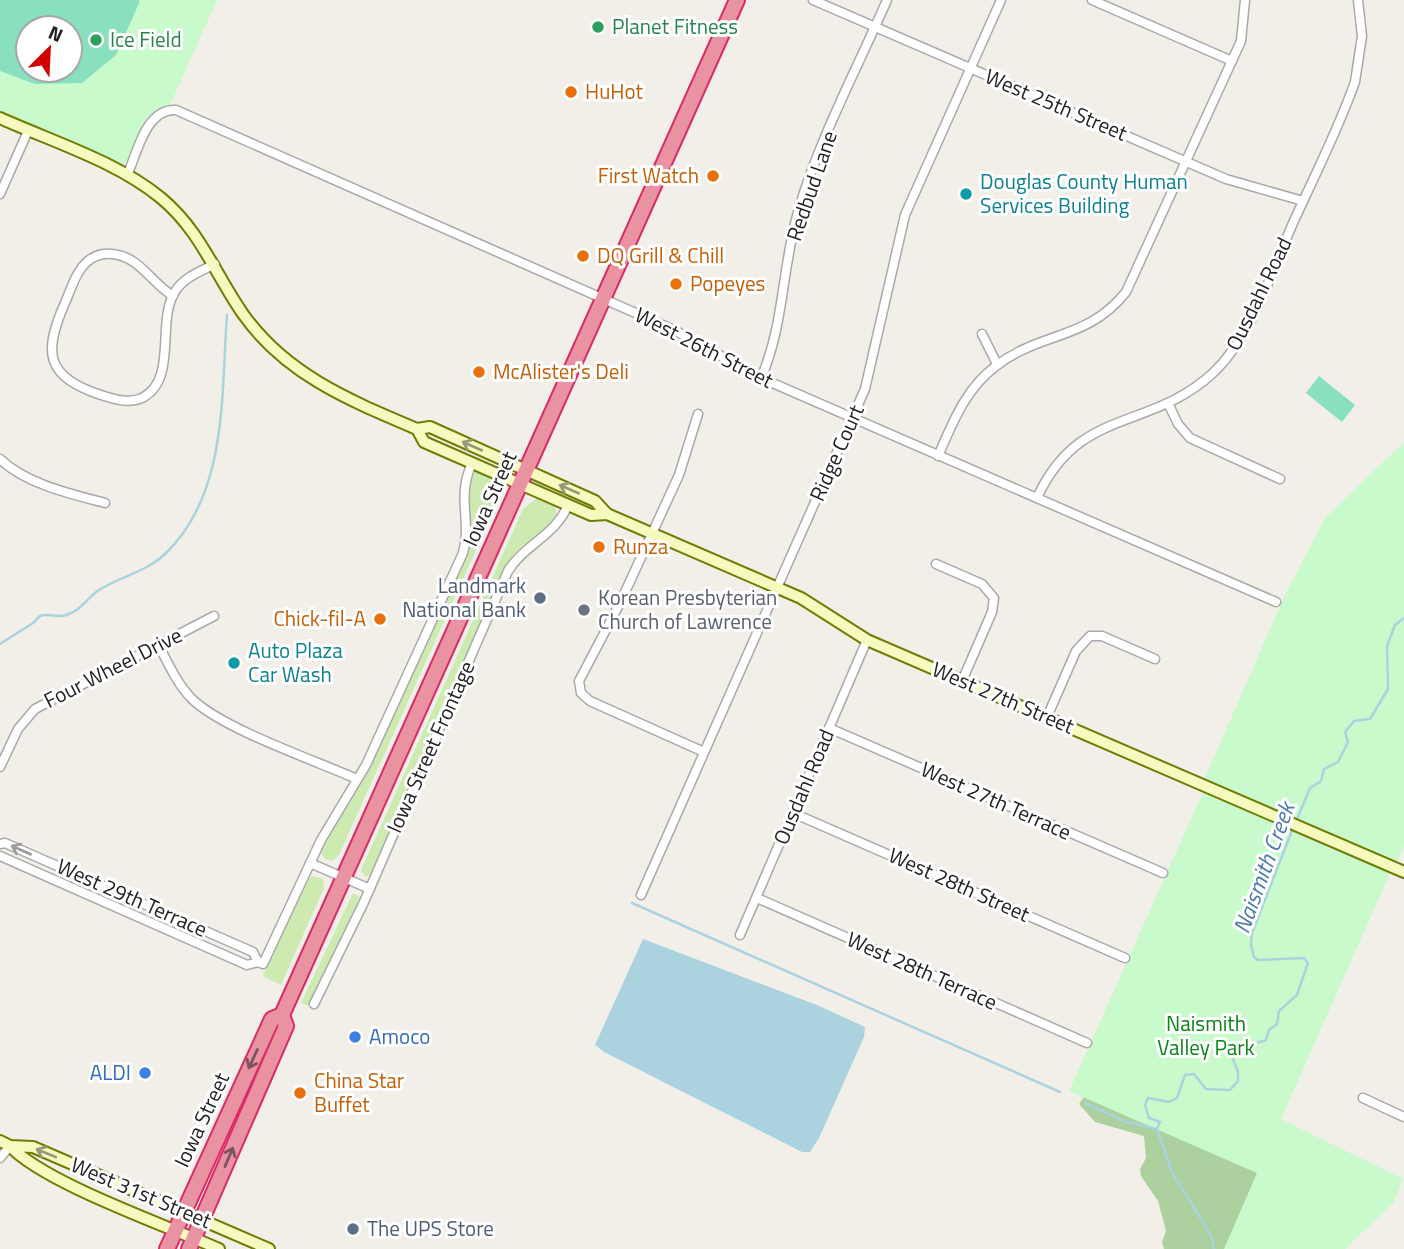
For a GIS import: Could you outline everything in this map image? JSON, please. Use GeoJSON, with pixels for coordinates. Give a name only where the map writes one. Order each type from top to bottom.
{"type":"FeatureCollection","features":[{"type":"Feature","properties":{"kind":"highway","name":"Iowa Street"},"geometry":{"type":"LineString","coordinates":[[167,1249],[272,1019],[282,1015],[737,0]]}},
{"type":"Feature","properties":{"kind":"highway","name":"Iowa Street"},"geometry":{"type":"LineString","coordinates":[[192,1243],[286,1026],[282,1015]]}},
{"type":"Feature","properties":{"kind":"street","name":"West 25th Street"},"geometry":{"type":"LineString","coordinates":[[813,0],[1187,162],[1249,187],[1303,201]]}},
{"type":"Feature","properties":{"kind":"street","name":"Redbud Lane"},"geometry":{"type":"LineString","coordinates":[[761,378],[774,346],[801,205],[887,0]]}},
{"type":"Feature","properties":{"kind":"street","name":"Ridge Court"},"geometry":{"type":"LineString","coordinates":[[641,895],[853,419],[871,372],[905,215],[1001,0]]}},
{"type":"Feature","properties":{"kind":"street"},"geometry":{"type":"LineString","coordinates":[[1093,0],[1232,61]]}},
{"type":"Feature","properties":{"kind":"street"},"geometry":{"type":"LineString","coordinates":[[938,456],[963,402],[997,365],[1024,349],[1084,328],[1118,302],[1137,273],[1232,61],[1244,31],[1245,0]]}},
{"type":"Feature","properties":{"kind":"street","name":"Ousdahl Road"},"geometry":{"type":"LineString","coordinates":[[1037,498],[1059,458],[1079,440],[1168,403],[1201,383],[1235,347],[1355,82],[1362,36],[1358,0]]}},
{"type":"Feature","properties":{"kind":"street","name":"West 26th Street"},"geometry":{"type":"LineString","coordinates":[[127,176],[154,117],[164,110],[176,110],[695,340],[761,378],[1276,602]]}},
{"type":"Feature","properties":{"kind":"street","name":"West 27th Street"},"geometry":{"type":"LineString","coordinates":[[0,118],[127,176],[177,212],[215,264],[244,315],[290,363],[334,393],[417,429],[430,428],[526,470],[595,501],[607,514],[820,608],[867,640],[1404,872]]}},
{"type":"Feature","properties":{"kind":"street"},"geometry":{"type":"LineString","coordinates":[[1,191],[28,131]]}},
{"type":"Feature","properties":{"kind":"street"},"geometry":{"type":"LineString","coordinates":[[173,296],[124,256],[108,254],[93,257],[81,268],[51,336],[51,353],[58,371],[72,384],[114,399],[133,401],[148,393],[161,373],[165,322],[173,296],[190,277],[215,264]]}},
{"type":"Feature","properties":{"kind":"street"},"geometry":{"type":"LineString","coordinates":[[982,334],[997,365]]}},
{"type":"Feature","properties":{"kind":"street"},"geometry":{"type":"LineString","coordinates":[[1168,403],[1178,424],[1190,438],[1280,478]]}},
{"type":"Feature","properties":{"kind":"street"},"geometry":{"type":"LineString","coordinates":[[698,414],[679,475],[620,603],[579,681],[581,693],[590,701],[705,752]]}},
{"type":"Feature","properties":{"kind":"street","name":"West 27th Street"},"geometry":{"type":"LineString","coordinates":[[417,429],[424,442],[591,515],[607,514]]}},
{"type":"Feature","properties":{"kind":"street"},"geometry":{"type":"LineString","coordinates":[[0,459],[10,468],[58,489],[105,503]]}},
{"type":"Feature","properties":{"kind":"street"},"geometry":{"type":"LineString","coordinates":[[261,963],[333,817],[357,779],[463,553],[466,532],[463,491],[472,463]]}},
{"type":"Feature","properties":{"kind":"street","name":"Iowa Street Frontage"},"geometry":{"type":"LineString","coordinates":[[314,1004],[370,889],[509,571],[523,552],[561,521],[568,505]]}},
{"type":"Feature","properties":{"kind":"street"},"geometry":{"type":"LineString","coordinates":[[936,564],[982,584],[994,598],[992,612],[962,681]]}},
{"type":"Feature","properties":{"kind":"street","name":"Four Wheel Drive"},"geometry":{"type":"LineString","coordinates":[[0,767],[18,729],[34,709],[214,616]]}},
{"type":"Feature","properties":{"kind":"street"},"geometry":{"type":"LineString","coordinates":[[1047,717],[1076,651],[1090,636],[1102,636],[1155,659]]}},
{"type":"Feature","properties":{"kind":"street","name":"Ousdahl Road"},"geometry":{"type":"LineString","coordinates":[[740,935],[867,640]]}},
{"type":"Feature","properties":{"kind":"street"},"geometry":{"type":"LineString","coordinates":[[158,644],[178,682],[200,706],[221,719],[357,779]]}},
{"type":"Feature","properties":{"kind":"street","name":"West 27th Terrace"},"geometry":{"type":"LineString","coordinates":[[829,728],[1163,873]]}},
{"type":"Feature","properties":{"kind":"street","name":"West 28th Street"},"geometry":{"type":"LineString","coordinates":[[793,813],[1125,958]]}},
{"type":"Feature","properties":{"kind":"street","name":"West 29th Terrace"},"geometry":{"type":"LineString","coordinates":[[0,844],[5,843],[253,952],[261,963],[247,965],[0,856]]}},
{"type":"Feature","properties":{"kind":"street"},"geometry":{"type":"LineString","coordinates":[[310,863],[370,889]]}},
{"type":"Feature","properties":{"kind":"street","name":"West 28th Terrace"},"geometry":{"type":"LineString","coordinates":[[757,898],[1087,1043]]}},
{"type":"Feature","properties":{"kind":"street"},"geometry":{"type":"LineString","coordinates":[[1363,1098],[1404,1117]]}},
{"type":"Feature","properties":{"kind":"street"},"geometry":{"type":"LineString","coordinates":[[0,1158],[5,1143]]}},
{"type":"Feature","properties":{"kind":"street","name":"West 31st Street"},"geometry":{"type":"LineString","coordinates":[[5,1143],[33,1147],[270,1249]]}},
{"type":"Feature","properties":{"kind":"street","name":"West 31st Street"},"geometry":{"type":"LineString","coordinates":[[5,1143],[22,1159],[176,1230],[192,1243],[219,1249]]}},
{"type":"Feature","properties":{"kind":"green space"},"geometry":{"type":"Polygon","coordinates":[[[0,0],[217,0],[170,105],[159,109],[151,117],[132,155],[119,165],[0,112],[0,0]]]}},
{"type":"Feature","properties":{"kind":"green space","name":"Ice Field"},"geometry":{"type":"Polygon","coordinates":[[[0,0],[140,1],[116,55],[84,81],[84,14],[14,14],[14,76],[0,71],[0,0]]]}},
{"type":"Feature","properties":{"kind":"green space"},"geometry":{"type":"Polygon","coordinates":[[[1319,376],[1355,405],[1342,422],[1306,393],[1319,376]]]}},
{"type":"Feature","properties":{"kind":"green space"},"geometry":{"type":"Polygon","coordinates":[[[1404,442],[1404,846],[1396,863],[1204,780],[1285,595],[1325,518],[1404,442]]]}},
{"type":"Feature","properties":{"kind":"green space"},"geometry":{"type":"Polygon","coordinates":[[[478,470],[500,482],[499,499],[339,855],[332,861],[325,859],[321,853],[323,846],[376,756],[468,550],[469,484],[471,475],[478,470]]]}},
{"type":"Feature","properties":{"kind":"green space"},"geometry":{"type":"Polygon","coordinates":[[[537,498],[555,504],[557,518],[516,552],[507,564],[408,784],[371,874],[365,877],[361,870],[523,509],[537,498]]]}},
{"type":"Feature","properties":{"kind":"green space","name":"Naismith Valley Park"},"geometry":{"type":"Polygon","coordinates":[[[1204,790],[1391,871],[1281,1119],[1403,1179],[1394,1202],[1345,1249],[1224,1249],[1257,1173],[1069,1091],[1204,790]]]}},
{"type":"Feature","properties":{"kind":"green space"},"geometry":{"type":"Polygon","coordinates":[[[312,876],[323,879],[324,888],[281,985],[263,976],[307,880],[312,876]]]}},
{"type":"Feature","properties":{"kind":"green space"},"geometry":{"type":"Polygon","coordinates":[[[353,893],[360,897],[308,1006],[301,1003],[353,893]]]}},
{"type":"Feature","properties":{"kind":"green space"},"geometry":{"type":"Polygon","coordinates":[[[1086,1094],[1254,1140],[1283,1249],[1164,1249],[1162,1242],[1166,1231],[1158,1201],[1141,1176],[1140,1169],[1146,1158],[1144,1136],[1095,1122],[1079,1104],[1086,1094]]]}},
{"type":"Feature","properties":{"kind":"water"},"geometry":{"type":"Polygon","coordinates":[[[643,939],[817,1005],[865,1027],[864,1037],[819,1138],[810,1152],[802,1152],[595,1045],[643,939]]]}},
{"type":"Feature","properties":{"kind":"waterway"},"geometry":{"type":"LineString","coordinates":[[0,644],[40,616],[63,616],[72,613],[99,590],[158,560],[186,530],[211,473],[217,442],[227,315]]}},
{"type":"Feature","properties":{"kind":"waterway","name":"Naismith Creek"},"geometry":{"type":"LineString","coordinates":[[1296,822],[1310,788],[1321,781],[1324,769],[1338,762],[1348,742],[1345,732],[1354,721],[1370,719],[1388,689],[1387,646],[1395,625],[1404,618]]}},
{"type":"Feature","properties":{"kind":"waterway","name":"Naismith Creek"},"geometry":{"type":"LineString","coordinates":[[1214,1249],[1210,1234],[1172,1172],[1157,1129],[1160,1122],[1149,1118],[1145,1105],[1148,1098],[1169,1102],[1177,1098],[1185,1075],[1194,1074],[1206,1089],[1230,1090],[1238,1081],[1238,1072],[1230,1051],[1266,1040],[1269,1030],[1277,1024],[1279,1011],[1297,995],[1308,963],[1304,958],[1258,960],[1254,957],[1251,945],[1252,933],[1293,828]]}},
{"type":"Feature","properties":{"kind":"waterway"},"geometry":{"type":"LineString","coordinates":[[632,903],[1060,1092]]}},
{"type":"Feature","properties":{"kind":"waterway"},"geometry":{"type":"LineString","coordinates":[[1085,1103],[1126,1122],[1157,1129]]}},
{"type":"Feature","properties":{"kind":"place","name":"Planet Fitness"},"geometry":{"type":"Point","coordinates":[598,27]}},
{"type":"Feature","properties":{"kind":"place","name":"Ice Field"},"geometry":{"type":"Point","coordinates":[96,40]}},
{"type":"Feature","properties":{"kind":"place","name":"HuHot"},"geometry":{"type":"Point","coordinates":[571,92]}},
{"type":"Feature","properties":{"kind":"place","name":"First Watch"},"geometry":{"type":"Point","coordinates":[713,176]}},
{"type":"Feature","properties":{"kind":"place","name":"Douglas County Human Services Building"},"geometry":{"type":"Point","coordinates":[966,194]}},
{"type":"Feature","properties":{"kind":"place","name":"DQ Grill & Chill"},"geometry":{"type":"Point","coordinates":[583,256]}},
{"type":"Feature","properties":{"kind":"place","name":"Popeyes"},"geometry":{"type":"Point","coordinates":[676,284]}},
{"type":"Feature","properties":{"kind":"place","name":"McAlister's Deli"},"geometry":{"type":"Point","coordinates":[479,372]}},
{"type":"Feature","properties":{"kind":"place","name":"Runza"},"geometry":{"type":"Point","coordinates":[599,547]}},
{"type":"Feature","properties":{"kind":"place","name":"Landmark National Bank"},"geometry":{"type":"Point","coordinates":[540,598]}},
{"type":"Feature","properties":{"kind":"place","name":"Korean Presbyterian Church of Lawrence"},"geometry":{"type":"Point","coordinates":[584,610]}},
{"type":"Feature","properties":{"kind":"place","name":"Chick-fil-A"},"geometry":{"type":"Point","coordinates":[380,619]}},
{"type":"Feature","properties":{"kind":"place","name":"Auto Plaza Car Wash"},"geometry":{"type":"Point","coordinates":[234,663]}},
{"type":"Feature","properties":{"kind":"place","name":"Amoco"},"geometry":{"type":"Point","coordinates":[355,1037]}},
{"type":"Feature","properties":{"kind":"place","name":"ALDI"},"geometry":{"type":"Point","coordinates":[145,1073]}},
{"type":"Feature","properties":{"kind":"place","name":"China Star Buffet"},"geometry":{"type":"Point","coordinates":[300,1093]}},
{"type":"Feature","properties":{"kind":"place","name":"The UPS Store"},"geometry":{"type":"Point","coordinates":[353,1229]}}]}
